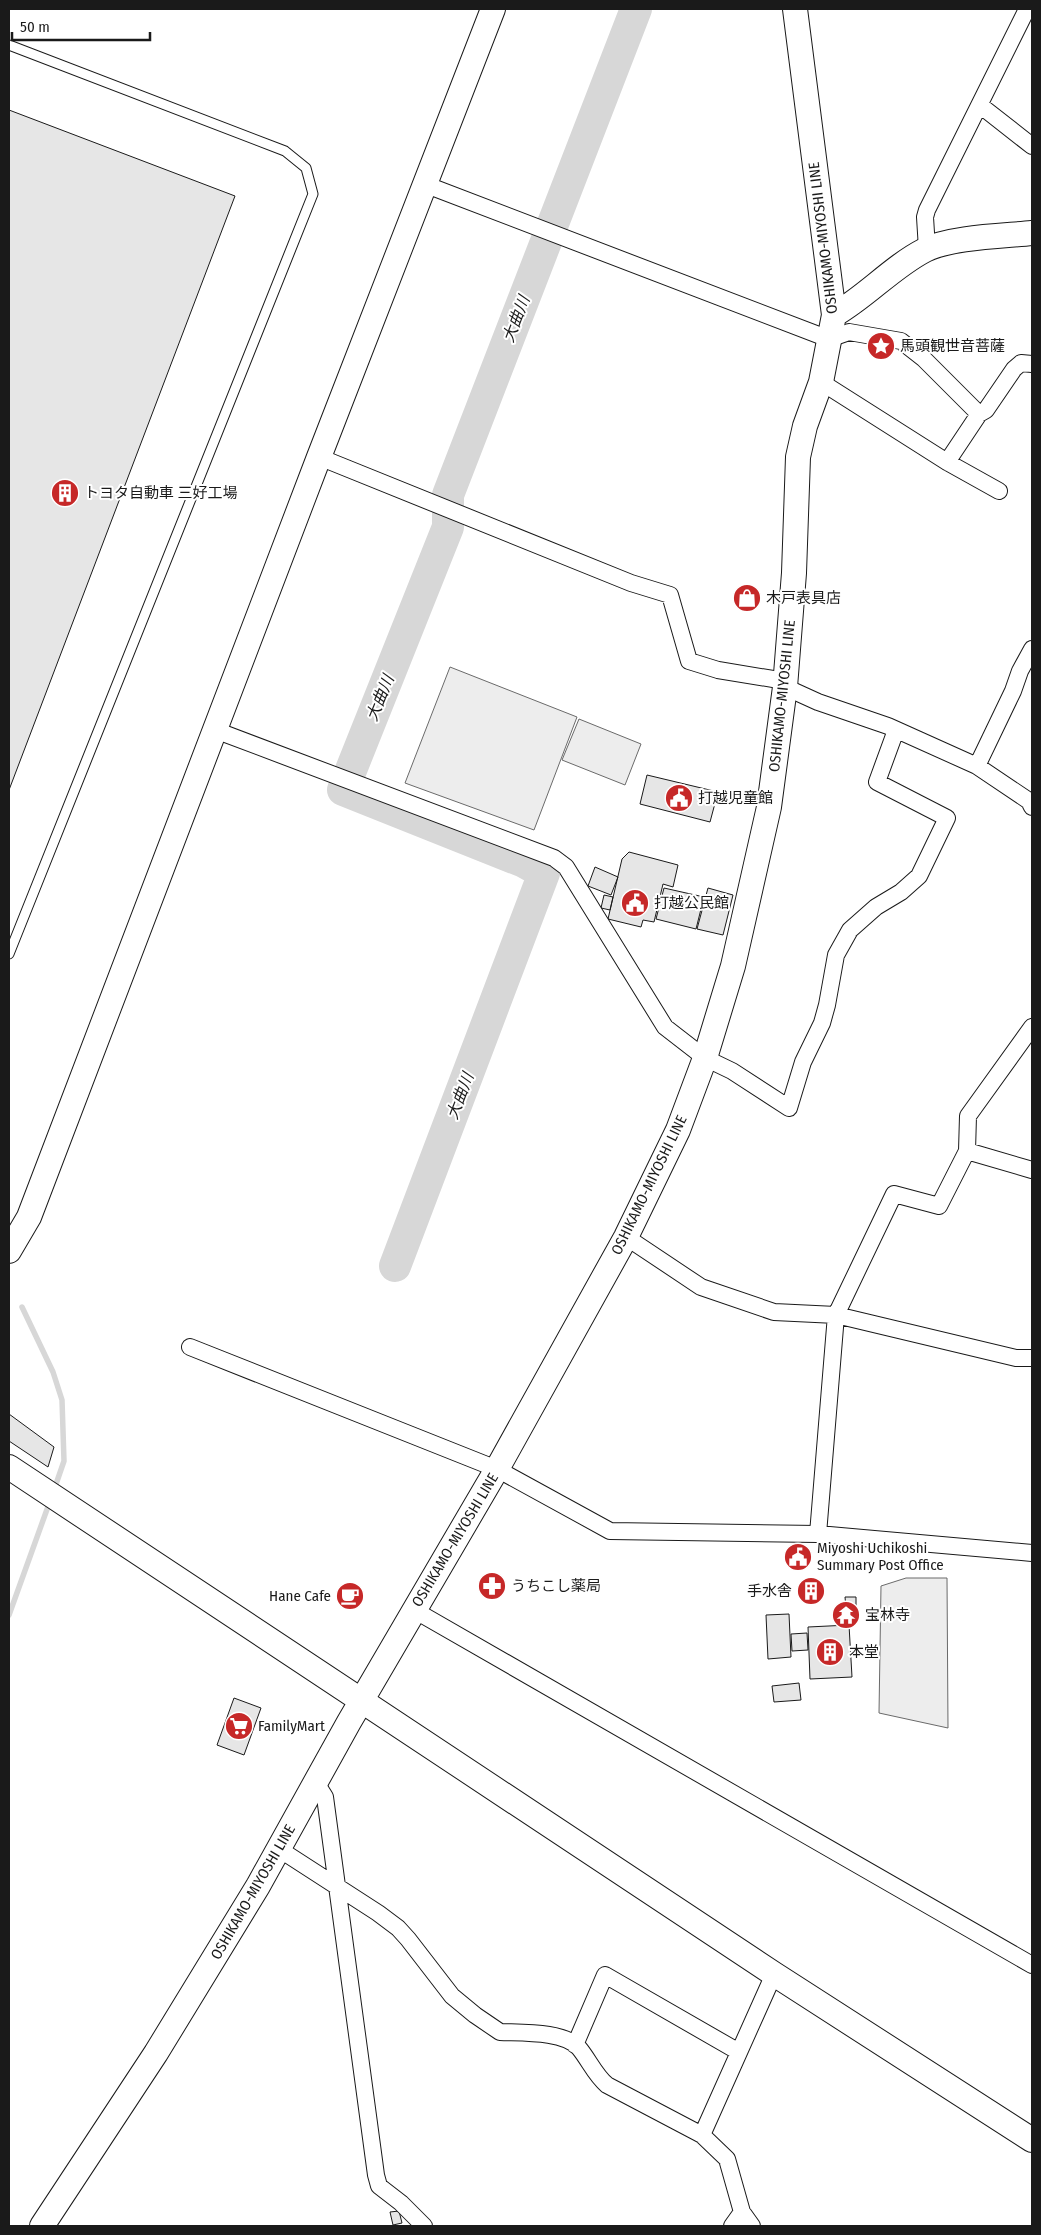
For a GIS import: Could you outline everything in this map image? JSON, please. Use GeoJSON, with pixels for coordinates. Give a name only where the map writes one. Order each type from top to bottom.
{"type":"FeatureCollection","features":[{"type":"Feature","properties":{"kind":"street"},"geometry":{"type":"LineString","coordinates":[[9,1251],[29,1217],[319,457],[493,9]]}},
{"type":"Feature","properties":{"kind":"street"},"geometry":{"type":"LineString","coordinates":[[927,249],[925,217],[927,210],[1028,9]]}},
{"type":"Feature","properties":{"kind":"street","name":"OSHIKAMO-MIYOSHI LINE"},"geometry":{"type":"LineString","coordinates":[[42,2226],[156,2052],[258,1886],[315,1781],[497,1468],[626,1237],[678,1130],[705,1058],[733,966],[769,808],[785,684],[794,573],[798,458],[805,426],[821,382],[834,315],[791,10]]}},
{"type":"Feature","properties":{"kind":"street"},"geometry":{"type":"LineString","coordinates":[[980,106],[1032,146]]}},
{"type":"Feature","properties":{"kind":"street"},"geometry":{"type":"LineString","coordinates":[[424,184],[830,339],[849,332],[901,341],[924,359],[979,414]]}},
{"type":"Feature","properties":{"kind":"street"},"geometry":{"type":"LineString","coordinates":[[834,315],[851,305],[888,273],[927,249],[952,243],[1032,233]]}},
{"type":"Feature","properties":{"kind":"street"},"geometry":{"type":"LineString","coordinates":[[947,462],[979,414],[986,410],[1014,369],[1021,363],[1032,364]]}},
{"type":"Feature","properties":{"kind":"street"},"geometry":{"type":"LineString","coordinates":[[821,382],[947,462],[999,491]]}},
{"type":"Feature","properties":{"kind":"street"},"geometry":{"type":"LineString","coordinates":[[319,457],[631,583],[670,595],[689,661],[718,670],[785,684],[818,702],[896,730],[978,766],[1029,801],[1032,807]]}},
{"type":"Feature","properties":{"kind":"street"},"geometry":{"type":"LineString","coordinates":[[978,766],[1013,690],[1020,670],[1032,649]]}},
{"type":"Feature","properties":{"kind":"street"},"geometry":{"type":"LineString","coordinates":[[215,730],[554,858],[566,867],[665,1027],[705,1058],[732,1071],[788,1108],[803,1062],[822,1023],[836,955],[850,930],[876,907],[901,892],[919,876],[947,818],[877,782],[896,730]]}},
{"type":"Feature","properties":{"kind":"street"},"geometry":{"type":"LineString","coordinates":[[818,1534],[836,1315],[894,1194],[940,1206],[967,1151],[968,1116],[1032,1027]]}},
{"type":"Feature","properties":{"kind":"street"},"geometry":{"type":"LineString","coordinates":[[967,1151],[1032,1170]]}},
{"type":"Feature","properties":{"kind":"street"},"geometry":{"type":"LineString","coordinates":[[626,1237],[701,1288],[774,1312],[836,1315],[1016,1358],[1032,1358]]}},
{"type":"Feature","properties":{"kind":"street"},"geometry":{"type":"LineString","coordinates":[[190,1347],[497,1468],[610,1531],[818,1534],[1032,1553]]}},
{"type":"Feature","properties":{"kind":"street"},"geometry":{"type":"LineString","coordinates":[[9,1467],[774,1974],[1032,2140]]}},
{"type":"Feature","properties":{"kind":"street"},"geometry":{"type":"LineString","coordinates":[[414,1610],[1032,1965]]}},
{"type":"Feature","properties":{"kind":"street"},"geometry":{"type":"LineString","coordinates":[[315,1781],[325,1797],[376,2175],[379,2186],[401,2203],[424,2226]]}},
{"type":"Feature","properties":{"kind":"street"},"geometry":{"type":"LineString","coordinates":[[279,1849],[398,1928],[452,1996],[491,2027],[500,2032],[561,2038],[575,2045],[600,2079],[607,2085],[702,2135],[727,2159],[742,2212],[752,2226]]}},
{"type":"Feature","properties":{"kind":"street"},"geometry":{"type":"LineString","coordinates":[[702,2135],[774,1974]]}},
{"type":"Feature","properties":{"kind":"street"},"geometry":{"type":"LineString","coordinates":[[575,2045],[605,1975],[739,2052]]}},
{"type":"Feature","properties":{"kind":"street"},"geometry":{"type":"LineString","coordinates":[[732,2226],[742,2212]]}},
{"type":"Feature","properties":{"kind":"lane"},"geometry":{"type":"LineString","coordinates":[[9,45],[285,151],[306,168],[313,194],[9,954]]}},
{"type":"Feature","properties":{"kind":"shaded area"},"geometry":{"type":"Polygon","coordinates":[[[450,667],[577,717],[534,830],[405,783],[450,667]]]}},
{"type":"Feature","properties":{"kind":"shaded area"},"geometry":{"type":"Polygon","coordinates":[[[579,719],[641,744],[625,785],[562,760],[579,719]]]}},
{"type":"Feature","properties":{"kind":"shaded area"},"geometry":{"type":"Polygon","coordinates":[[[906,1578],[947,1578],[948,1728],[879,1713],[881,1586],[906,1578]]]}},
{"type":"Feature","properties":{"kind":"building","name":"トヨタ自動車 三好工場"},"geometry":{"type":"Polygon","coordinates":[[[9,110],[235,196],[9,790],[9,110]]]}},
{"type":"Feature","properties":{"kind":"building","name":"打越児童館"},"geometry":{"type":"Polygon","coordinates":[[[647,775],[718,792],[710,822],[640,804],[647,775]]]}},
{"type":"Feature","properties":{"kind":"building","name":"打越公民館"},"geometry":{"type":"Polygon","coordinates":[[[629,852],[678,865],[673,887],[663,884],[654,922],[643,920],[641,927],[608,919],[622,859],[629,852]]]}},
{"type":"Feature","properties":{"kind":"building"},"geometry":{"type":"Polygon","coordinates":[[[595,867],[618,877],[611,895],[588,886],[595,867]]]}},
{"type":"Feature","properties":{"kind":"building"},"geometry":{"type":"Polygon","coordinates":[[[664,888],[704,897],[696,929],[656,919],[664,888]]]}},
{"type":"Feature","properties":{"kind":"building"},"geometry":{"type":"Polygon","coordinates":[[[708,888],[733,895],[723,935],[697,929],[708,888]]]}},
{"type":"Feature","properties":{"kind":"building"},"geometry":{"type":"Polygon","coordinates":[[[604,895],[613,897],[610,910],[601,908],[604,895]]]}},
{"type":"Feature","properties":{"kind":"building"},"geometry":{"type":"Polygon","coordinates":[[[9,1414],[54,1447],[48,1467],[9,1441],[9,1414]]]}},
{"type":"Feature","properties":{"kind":"building","name":"手水舎"},"geometry":{"type":"Polygon","coordinates":[[[805,1585],[817,1586],[817,1597],[804,1596],[805,1585]]]}},
{"type":"Feature","properties":{"kind":"building"},"geometry":{"type":"Polygon","coordinates":[[[845,1597],[856,1597],[856,1608],[846,1608],[845,1597]]]}},
{"type":"Feature","properties":{"kind":"building"},"geometry":{"type":"Polygon","coordinates":[[[789,1614],[791,1657],[768,1659],[766,1615],[789,1614]]]}},
{"type":"Feature","properties":{"kind":"building","name":"本堂"},"geometry":{"type":"Polygon","coordinates":[[[849,1625],[852,1677],[810,1679],[808,1627],[849,1625]]]}},
{"type":"Feature","properties":{"kind":"building"},"geometry":{"type":"Polygon","coordinates":[[[807,1633],[808,1650],[792,1651],[791,1634],[807,1633]]]}},
{"type":"Feature","properties":{"kind":"building"},"geometry":{"type":"Polygon","coordinates":[[[799,1683],[801,1700],[774,1702],[772,1686],[799,1683]]]}},
{"type":"Feature","properties":{"kind":"building","name":"FamilyMart"},"geometry":{"type":"Polygon","coordinates":[[[234,1698],[261,1708],[244,1755],[217,1745],[234,1698]]]}},
{"type":"Feature","properties":{"kind":"building"},"geometry":{"type":"Polygon","coordinates":[[[399,2211],[402,2223],[393,2225],[390,2212],[399,2211]]]}},
{"type":"Feature","properties":{"kind":"waterway","name":"大曲川"},"geometry":{"type":"LineString","coordinates":[[395,1266],[544,873],[524,862],[343,790],[448,527],[448,495],[636,9]]}},
{"type":"Feature","properties":{"kind":"waterway"},"geometry":{"type":"LineString","coordinates":[[22,1307],[53,1372],[62,1400],[64,1461],[54,1490]]}},
{"type":"Feature","properties":{"kind":"waterway"},"geometry":{"type":"LineString","coordinates":[[9,1615],[50,1501]]}},
{"type":"Feature","properties":{"kind":"place","name":"馬頭観世音菩薩"},"geometry":{"type":"Point","coordinates":[881,346]}},
{"type":"Feature","properties":{"kind":"place","name":"トヨタ自動車 三好工場"},"geometry":{"type":"Point","coordinates":[65,493]}},
{"type":"Feature","properties":{"kind":"place","name":"木戸表具店"},"geometry":{"type":"Point","coordinates":[747,598]}},
{"type":"Feature","properties":{"kind":"place","name":"打越児童館"},"geometry":{"type":"Point","coordinates":[679,798]}},
{"type":"Feature","properties":{"kind":"place","name":"打越公民館"},"geometry":{"type":"Point","coordinates":[635,903]}},
{"type":"Feature","properties":{"kind":"place","name":"Miyoshi Uchikoshi Summary Post Office"},"geometry":{"type":"Point","coordinates":[798,1557]}},
{"type":"Feature","properties":{"kind":"place","name":"うちこし薬局"},"geometry":{"type":"Point","coordinates":[492,1586]}},
{"type":"Feature","properties":{"kind":"place","name":"手水舎"},"geometry":{"type":"Point","coordinates":[811,1591]}},
{"type":"Feature","properties":{"kind":"place","name":"Hane Cafe"},"geometry":{"type":"Point","coordinates":[350,1596]}},
{"type":"Feature","properties":{"kind":"place","name":"宝林寺"},"geometry":{"type":"Point","coordinates":[846,1615]}},
{"type":"Feature","properties":{"kind":"place","name":"本堂"},"geometry":{"type":"Point","coordinates":[830,1652]}},
{"type":"Feature","properties":{"kind":"place","name":"FamilyMart"},"geometry":{"type":"Point","coordinates":[239,1726]}}]}
